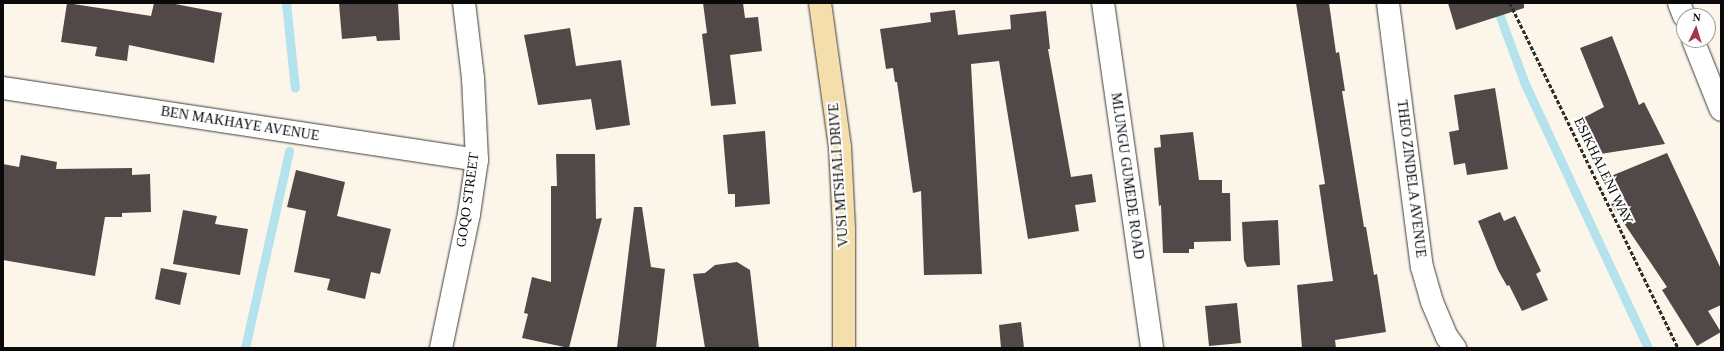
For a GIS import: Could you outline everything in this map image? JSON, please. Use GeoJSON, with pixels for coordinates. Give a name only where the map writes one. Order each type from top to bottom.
{"type":"FeatureCollection","features":[{"type":"Feature","properties":{"kind":"street","name":"GOQO STREET"},"geometry":{"type":"LineString","coordinates":[[441,348],[469,214],[477,160],[472,78],[464,3]]}},
{"type":"Feature","properties":{"kind":"street","name":"VUSI MTSHALI DRIVE"},"geometry":{"type":"LineString","coordinates":[[820,3],[840,147],[846,298],[844,348]]}},
{"type":"Feature","properties":{"kind":"street","name":"MLUNGU GUMEDE ROAD"},"geometry":{"type":"LineString","coordinates":[[1103,3],[1152,348]]}},
{"type":"Feature","properties":{"kind":"street","name":"THEO ZINDELA AVENUE"},"geometry":{"type":"LineString","coordinates":[[1388,3],[1422,268],[1435,309],[1447,337],[1455,348]]}},
{"type":"Feature","properties":{"kind":"street"},"geometry":{"type":"LineString","coordinates":[[1696,48],[1721,110]]}},
{"type":"Feature","properties":{"kind":"street","name":"BEN MAKHAYE AVENUE"},"geometry":{"type":"LineString","coordinates":[[3,88],[477,160]]}},
{"type":"Feature","properties":{"kind":"path","name":"ESIKHALENI WAY"},"geometry":{"type":"LineString","coordinates":[[1510,3],[1678,348]]}},
{"type":"Feature","properties":{"kind":"building"},"geometry":{"type":"Polygon","coordinates":[[[67,3],[151,16],[154,3],[170,3],[222,13],[214,63],[129,45],[127,61],[95,56],[97,47],[61,42],[67,3]]]}},
{"type":"Feature","properties":{"kind":"building"},"geometry":{"type":"Polygon","coordinates":[[[339,3],[398,3],[400,40],[377,41],[376,36],[342,39],[339,3]]]}},
{"type":"Feature","properties":{"kind":"building"},"geometry":{"type":"Polygon","coordinates":[[[703,3],[743,3],[745,18],[758,17],[762,51],[730,55],[736,104],[711,106],[702,34],[707,33],[703,3]]]}},
{"type":"Feature","properties":{"kind":"building"},"geometry":{"type":"Polygon","coordinates":[[[1296,3],[1329,3],[1336,53],[1339,52],[1345,91],[1342,91],[1364,227],[1366,227],[1374,275],[1377,274],[1386,332],[1335,340],[1336,348],[1302,348],[1297,285],[1333,281],[1319,185],[1325,184],[1296,3]]]}},
{"type":"Feature","properties":{"kind":"building"},"geometry":{"type":"Polygon","coordinates":[[[1448,3],[1524,3],[1524,8],[1456,30],[1448,3]]]}},
{"type":"Feature","properties":{"kind":"building"},"geometry":{"type":"Polygon","coordinates":[[[955,10],[958,35],[1011,29],[1010,15],[1046,11],[1050,49],[1048,49],[1071,177],[1092,174],[1096,202],[1075,205],[1079,231],[1028,239],[999,61],[971,64],[982,274],[924,275],[921,191],[913,193],[897,82],[895,82],[893,68],[886,69],[880,29],[931,22],[930,13],[955,10]]]}},
{"type":"Feature","properties":{"kind":"building"},"geometry":{"type":"Polygon","coordinates":[[[570,28],[576,66],[621,60],[630,125],[596,130],[591,99],[538,105],[524,35],[570,28]]]}},
{"type":"Feature","properties":{"kind":"building"},"geometry":{"type":"Polygon","coordinates":[[[1612,36],[1639,105],[1644,102],[1665,144],[1600,154],[1583,118],[1604,107],[1580,48],[1612,36]]]}},
{"type":"Feature","properties":{"kind":"building"},"geometry":{"type":"Polygon","coordinates":[[[1495,88],[1508,169],[1467,175],[1465,163],[1454,165],[1449,132],[1459,130],[1454,95],[1495,88]]]}},
{"type":"Feature","properties":{"kind":"building"},"geometry":{"type":"Polygon","coordinates":[[[765,131],[770,204],[735,207],[735,194],[728,194],[723,135],[765,131]]]}},
{"type":"Feature","properties":{"kind":"building"},"geometry":{"type":"Polygon","coordinates":[[[1193,132],[1199,180],[1222,180],[1222,193],[1230,193],[1231,241],[1194,242],[1194,249],[1189,249],[1189,253],[1163,253],[1161,205],[1159,206],[1154,148],[1161,147],[1160,135],[1193,132]]]}},
{"type":"Feature","properties":{"kind":"building"},"geometry":{"type":"Polygon","coordinates":[[[1667,153],[1721,269],[1721,305],[1708,311],[1721,332],[1697,346],[1662,290],[1667,287],[1611,204],[1621,198],[1611,176],[1667,153]]]}},
{"type":"Feature","properties":{"kind":"building"},"geometry":{"type":"Polygon","coordinates":[[[556,154],[595,154],[596,219],[602,218],[569,348],[522,338],[528,314],[524,313],[532,277],[551,282],[551,186],[557,186],[556,154]]]}},
{"type":"Feature","properties":{"kind":"building"},"geometry":{"type":"Polygon","coordinates":[[[21,155],[57,162],[56,169],[132,168],[132,175],[150,174],[151,212],[122,213],[122,217],[105,217],[95,276],[3,260],[3,164],[19,167],[21,155]]]}},
{"type":"Feature","properties":{"kind":"building"},"geometry":{"type":"Polygon","coordinates":[[[296,170],[345,182],[337,216],[391,229],[380,274],[371,272],[365,299],[327,290],[330,279],[294,272],[306,211],[287,207],[296,170]]]}},
{"type":"Feature","properties":{"kind":"building"},"geometry":{"type":"Polygon","coordinates":[[[634,207],[642,207],[651,267],[665,269],[656,348],[617,348],[634,207]]]}},
{"type":"Feature","properties":{"kind":"building"},"geometry":{"type":"Polygon","coordinates":[[[183,210],[217,216],[215,224],[248,229],[240,275],[173,264],[183,210]]]}},
{"type":"Feature","properties":{"kind":"building"},"geometry":{"type":"Polygon","coordinates":[[[1500,212],[1504,221],[1515,216],[1541,271],[1536,274],[1548,300],[1522,311],[1509,285],[1507,286],[1498,270],[1478,221],[1500,212]]]}},
{"type":"Feature","properties":{"kind":"building"},"geometry":{"type":"Polygon","coordinates":[[[1278,220],[1280,265],[1247,267],[1244,260],[1242,222],[1278,220]]]}},
{"type":"Feature","properties":{"kind":"building"},"geometry":{"type":"Polygon","coordinates":[[[737,262],[750,270],[759,348],[705,348],[693,274],[705,273],[715,265],[737,262]]]}},
{"type":"Feature","properties":{"kind":"building"},"geometry":{"type":"Polygon","coordinates":[[[161,268],[187,273],[180,305],[155,299],[161,268]]]}},
{"type":"Feature","properties":{"kind":"building"},"geometry":{"type":"Polygon","coordinates":[[[1237,303],[1241,343],[1209,346],[1205,306],[1237,303]]]}},
{"type":"Feature","properties":{"kind":"building"},"geometry":{"type":"Polygon","coordinates":[[[1021,322],[1024,348],[1001,348],[999,325],[1021,322]]]}},
{"type":"Feature","properties":{"kind":"waterway"},"geometry":{"type":"LineString","coordinates":[[286,3],[295,88]]}},
{"type":"Feature","properties":{"kind":"waterway"},"geometry":{"type":"LineString","coordinates":[[1495,3],[1525,84],[1648,348]]}},
{"type":"Feature","properties":{"kind":"waterway"},"geometry":{"type":"LineString","coordinates":[[245,348],[289,151]]}}]}
